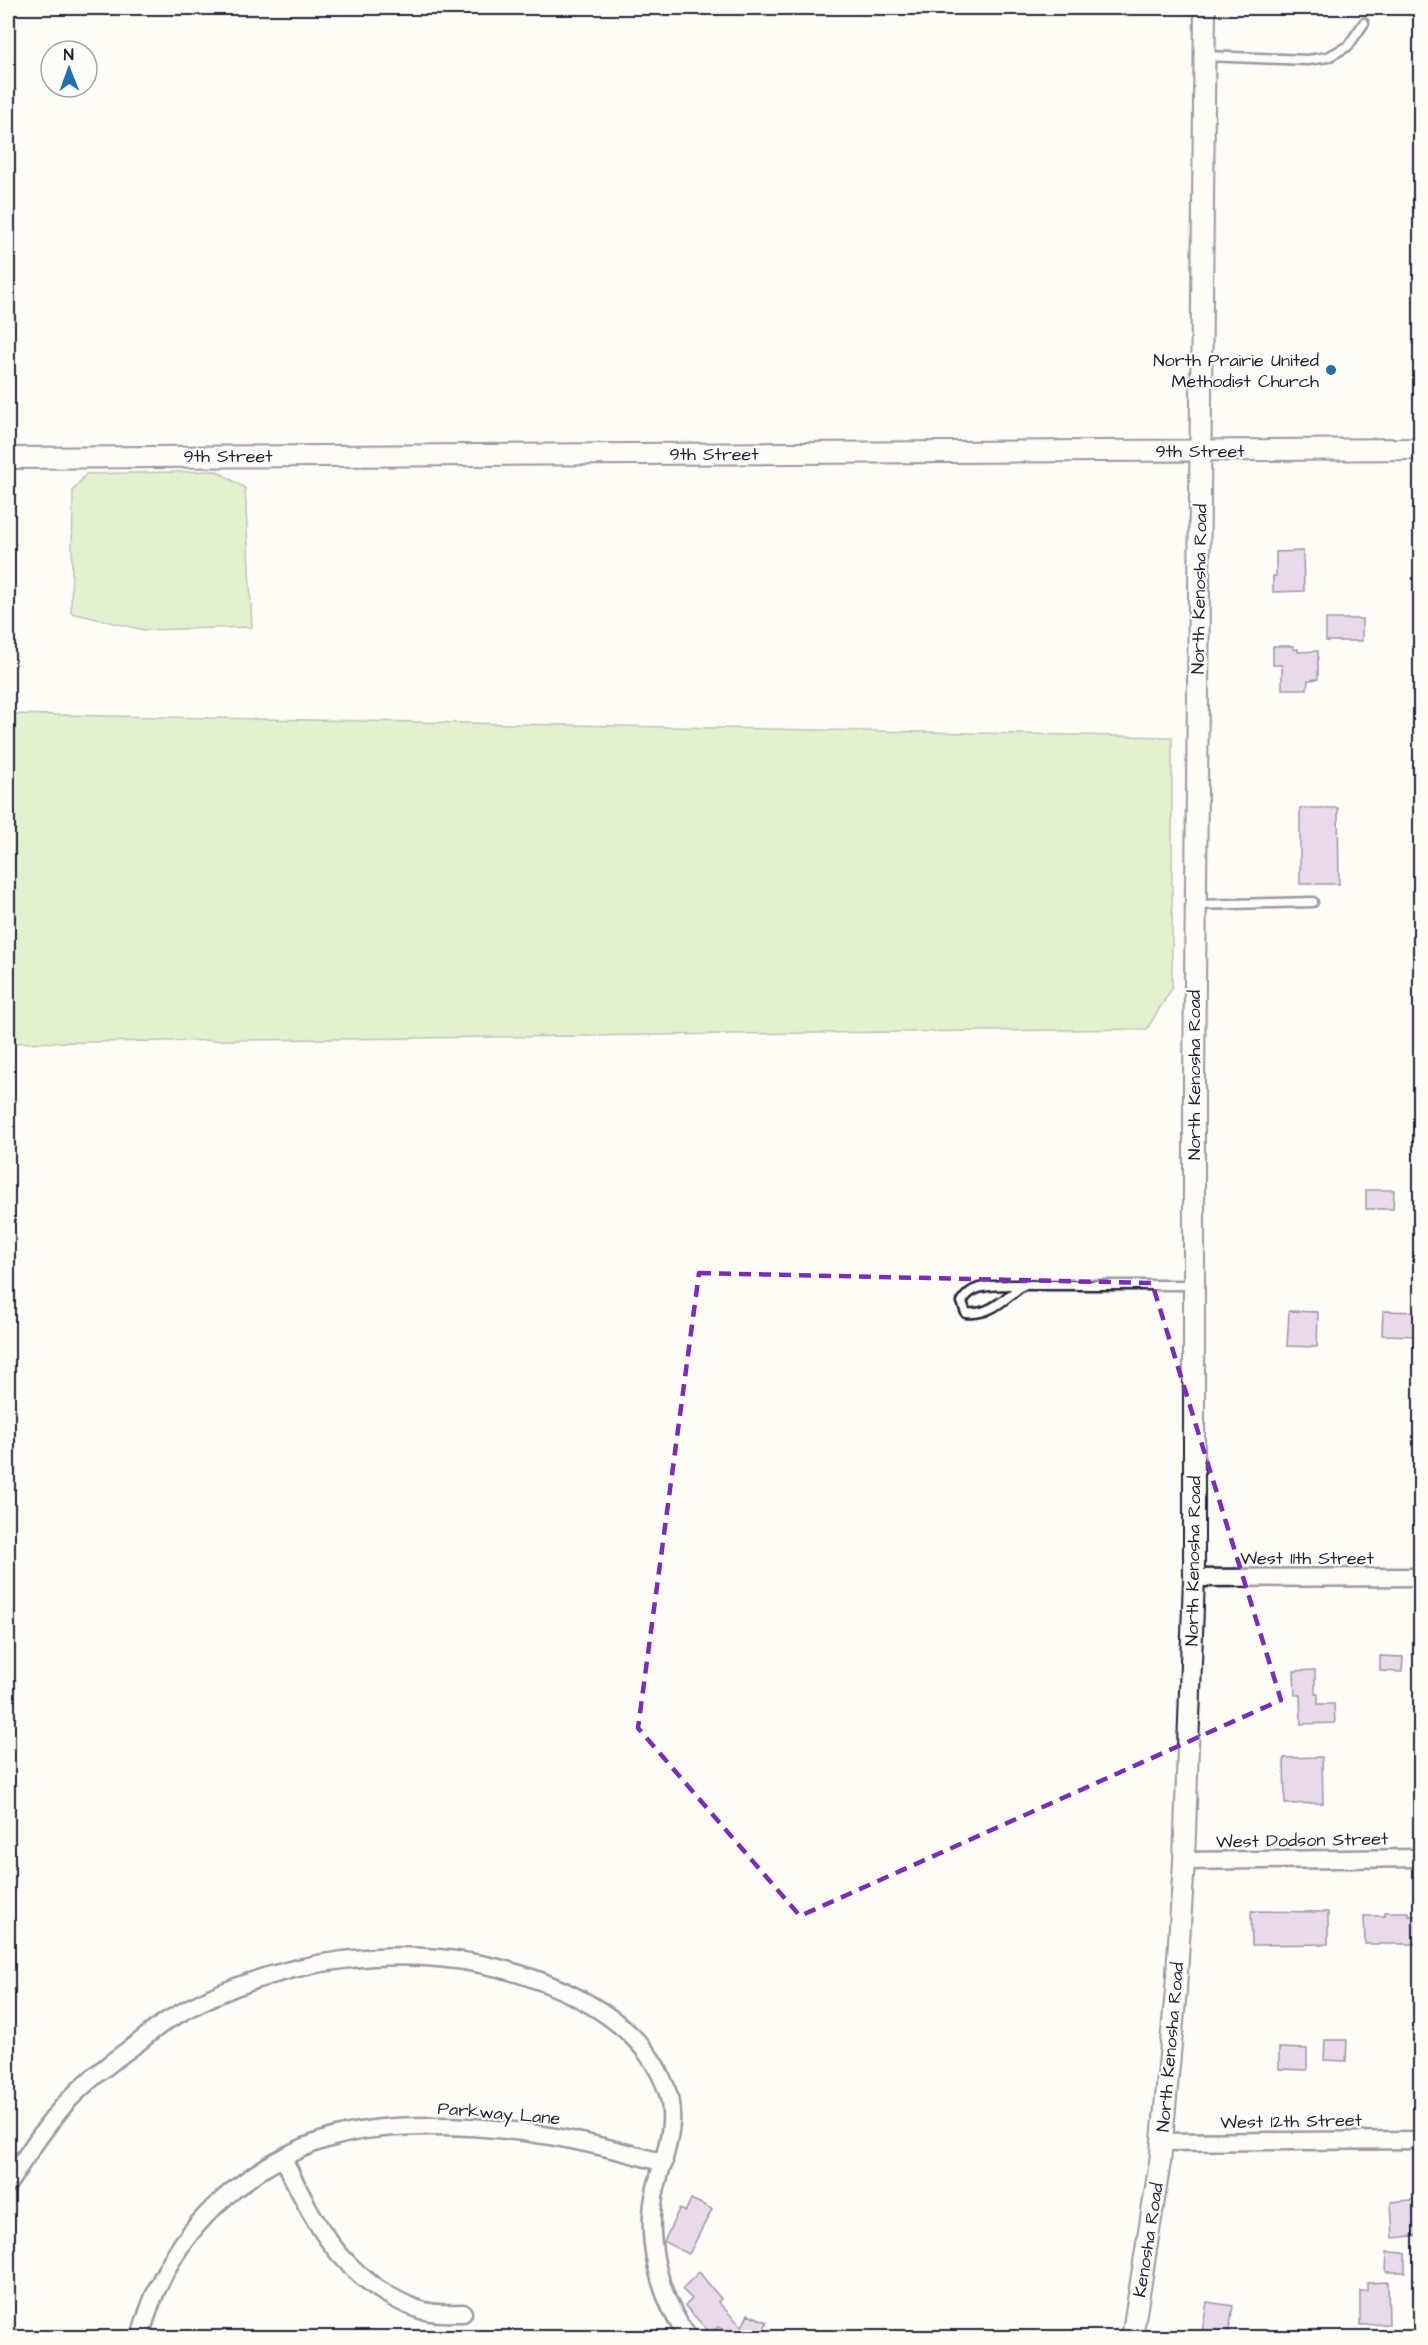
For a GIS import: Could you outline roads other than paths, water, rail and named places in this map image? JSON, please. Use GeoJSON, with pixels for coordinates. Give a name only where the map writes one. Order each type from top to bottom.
{"type":"FeatureCollection","features":[{"type":"Feature","properties":{"kind":"street","name":"North Kenosha Road"},"geometry":{"type":"LineString","coordinates":[[1162,2142],[1176,1990],[1184,1861],[1194,1578],[1196,905],[1205,8]]}},
{"type":"Feature","properties":{"kind":"street","name":"9th Street"},"geometry":{"type":"LineString","coordinates":[[8,458],[1420,449]]}},
{"type":"Feature","properties":{"kind":"street","name":"West 11th Street"},"geometry":{"type":"LineString","coordinates":[[1194,1578],[1420,1577]]}},
{"type":"Feature","properties":{"kind":"street","name":"West Dodson Street"},"geometry":{"type":"LineString","coordinates":[[1184,1861],[1420,1857]]}},
{"type":"Feature","properties":{"kind":"street"},"geometry":{"type":"LineString","coordinates":[[8,2184],[34,2142],[68,2101],[116,2058],[167,2020],[229,1989],[295,1968],[356,1958],[405,1957],[462,1962],[507,1970],[552,1984],[597,2008],[628,2031],[651,2059],[666,2086],[671,2118],[669,2148],[655,2190],[652,2224],[657,2268],[677,2322],[689,2337]]}},
{"type":"Feature","properties":{"kind":"street","name":"Parkway Lane"},"geometry":{"type":"LineString","coordinates":[[140,2337],[153,2296],[165,2269],[215,2203],[259,2170],[299,2149],[342,2134],[402,2126],[471,2126],[535,2132],[596,2143],[664,2163]]}},
{"type":"Feature","properties":{"kind":"street","name":"West 12th Street"},"geometry":{"type":"LineString","coordinates":[[1162,2142],[1420,2140]]}},
{"type":"Feature","properties":{"kind":"street","name":"Kenosha Road"},"geometry":{"type":"LineString","coordinates":[[1132,2337],[1162,2142]]}},
{"type":"Feature","properties":{"kind":"street"},"geometry":{"type":"LineString","coordinates":[[283,2158],[314,2221],[331,2246],[355,2271],[376,2288],[403,2303],[430,2312],[463,2313]]}},
{"type":"Feature","properties":{"kind":"lane"},"geometry":{"type":"LineString","coordinates":[[1205,56],[1308,60],[1328,57],[1348,46],[1364,23]]}},
{"type":"Feature","properties":{"kind":"lane"},"geometry":{"type":"LineString","coordinates":[[1196,905],[1313,902]]}},
{"type":"Feature","properties":{"kind":"lane"},"geometry":{"type":"LineString","coordinates":[[1023,1285],[991,1310],[975,1314],[966,1313],[962,1302],[966,1294],[979,1287],[1023,1285],[1194,1285]]}},
{"type":"Feature","properties":{"kind":"place","name":"North Prairie United Methodist Church"},"geometry":{"type":"Point","coordinates":[1331,370]}}]}
